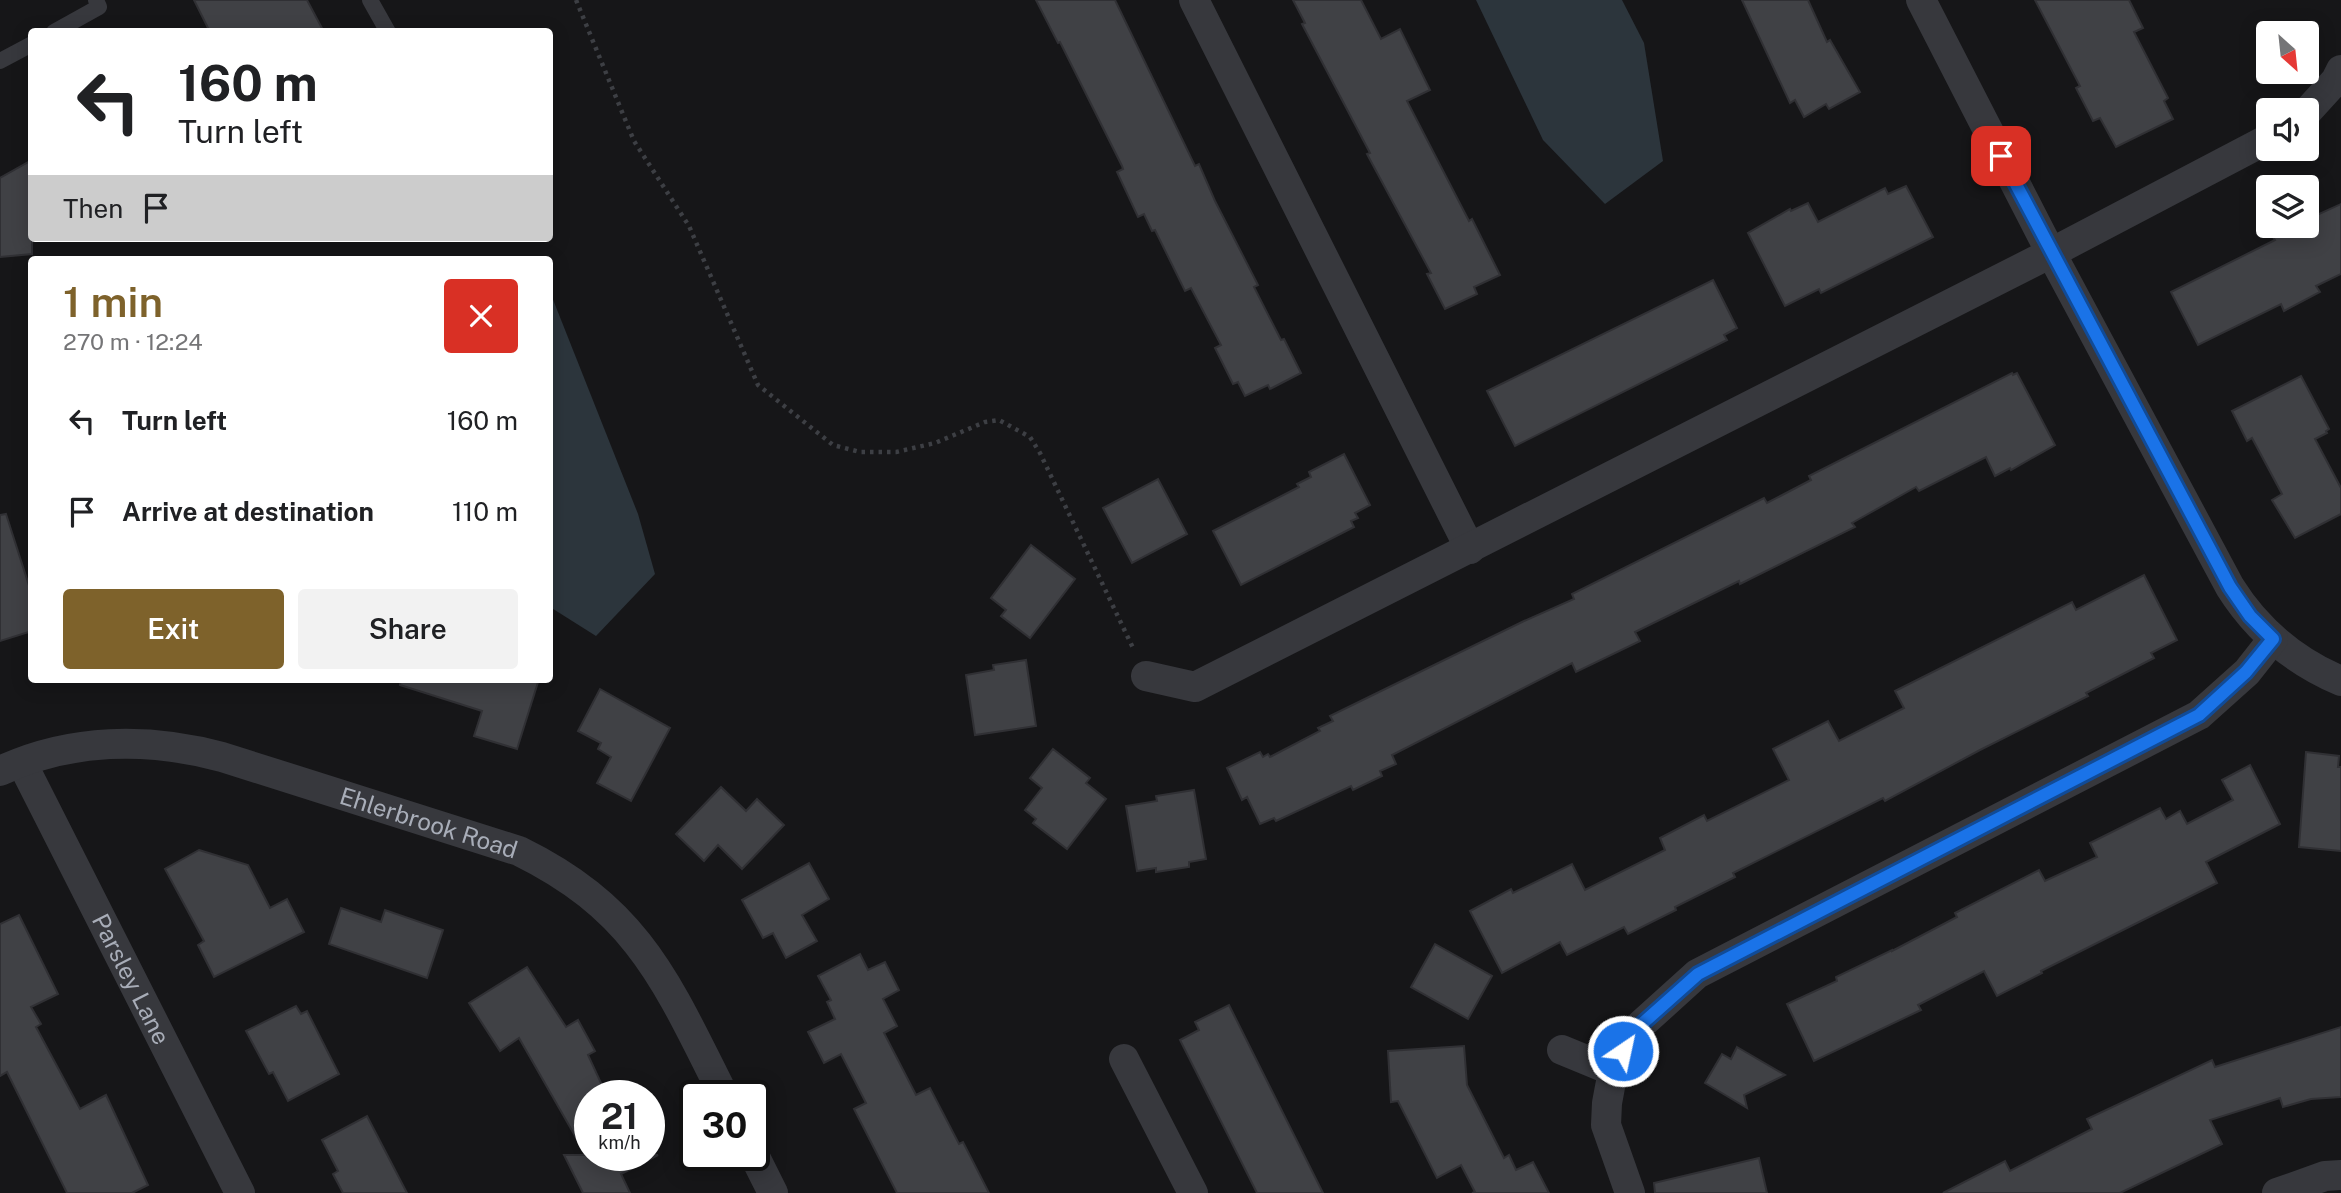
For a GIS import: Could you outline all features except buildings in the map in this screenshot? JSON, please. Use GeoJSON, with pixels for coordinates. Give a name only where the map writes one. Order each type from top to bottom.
{"type":"FeatureCollection","features":[{"type":"Feature","properties":{"kind":"street"},"geometry":{"type":"LineString","coordinates":[[1194,0],[1470,549]]}},
{"type":"Feature","properties":{"kind":"street"},"geometry":{"type":"LineString","coordinates":[[1921,0],[2051,253],[2230,587],[2250,616],[2273,639],[2296,658],[2341,681]]}},
{"type":"Feature","properties":{"kind":"street"},"geometry":{"type":"LineString","coordinates":[[2319,99],[2336,80],[2341,70]]}},
{"type":"Feature","properties":{"kind":"street"},"geometry":{"type":"LineString","coordinates":[[1146,676],[1195,687],[2051,253],[2256,145]]}},
{"type":"Feature","properties":{"kind":"street"},"geometry":{"type":"LineString","coordinates":[[1630,1193],[1606,1125],[1613,1072],[1634,1031],[1698,974],[2199,715],[2246,672],[2273,639]]}},
{"type":"Feature","properties":{"kind":"street","name":"Ehlerbrook Road"},"geometry":{"type":"LineString","coordinates":[[11,767],[35,756],[111,743],[173,745],[222,757],[519,851],[560,872],[585,890],[629,931],[665,982],[716,1080]]}},
{"type":"Feature","properties":{"kind":"street","name":"Parsley Lane"},"geometry":{"type":"LineString","coordinates":[[11,767],[240,1193]]}},
{"type":"Feature","properties":{"kind":"street"},"geometry":{"type":"LineString","coordinates":[[1562,1050],[1613,1072]]}},
{"type":"Feature","properties":{"kind":"street"},"geometry":{"type":"LineString","coordinates":[[1124,1059],[1193,1193]]}},
{"type":"Feature","properties":{"kind":"street"},"geometry":{"type":"LineString","coordinates":[[762,1171],[773,1193]]}},
{"type":"Feature","properties":{"kind":"street"},"geometry":{"type":"LineString","coordinates":[[2277,1193],[2325,1176],[2341,1175]]}},
{"type":"Feature","properties":{"kind":"lane"},"geometry":{"type":"LineString","coordinates":[[61,28],[99,7],[96,0]]}},
{"type":"Feature","properties":{"kind":"lane"},"geometry":{"type":"LineString","coordinates":[[370,0],[386,28]]}},
{"type":"Feature","properties":{"kind":"lane"},"geometry":{"type":"LineString","coordinates":[[0,61],[28,46]]}},
{"type":"Feature","properties":{"kind":"path"},"geometry":{"type":"LineString","coordinates":[[576,0],[634,141],[688,226],[758,384],[833,445],[859,452],[896,452],[935,443],[985,422],[999,420],[1030,438],[1040,453],[1146,676]]}},
{"type":"Feature","properties":{"kind":"shaded area"},"geometry":{"type":"Polygon","coordinates":[[[1476,0],[1622,0],[1644,43],[1663,161],[1605,204],[1543,140],[1476,0]]]}},
{"type":"Feature","properties":{"kind":"shaded area"},"geometry":{"type":"Polygon","coordinates":[[[553,300],[638,514],[655,574],[596,636],[553,609],[553,300]]]}},
{"type":"Feature","properties":{"kind":"route"},"geometry":{"type":"LineString","coordinates":[[1623,1051],[1634,1031],[1698,974],[2199,715],[2246,672],[2273,639],[2250,616],[2230,587],[2001,156]]}}]}
